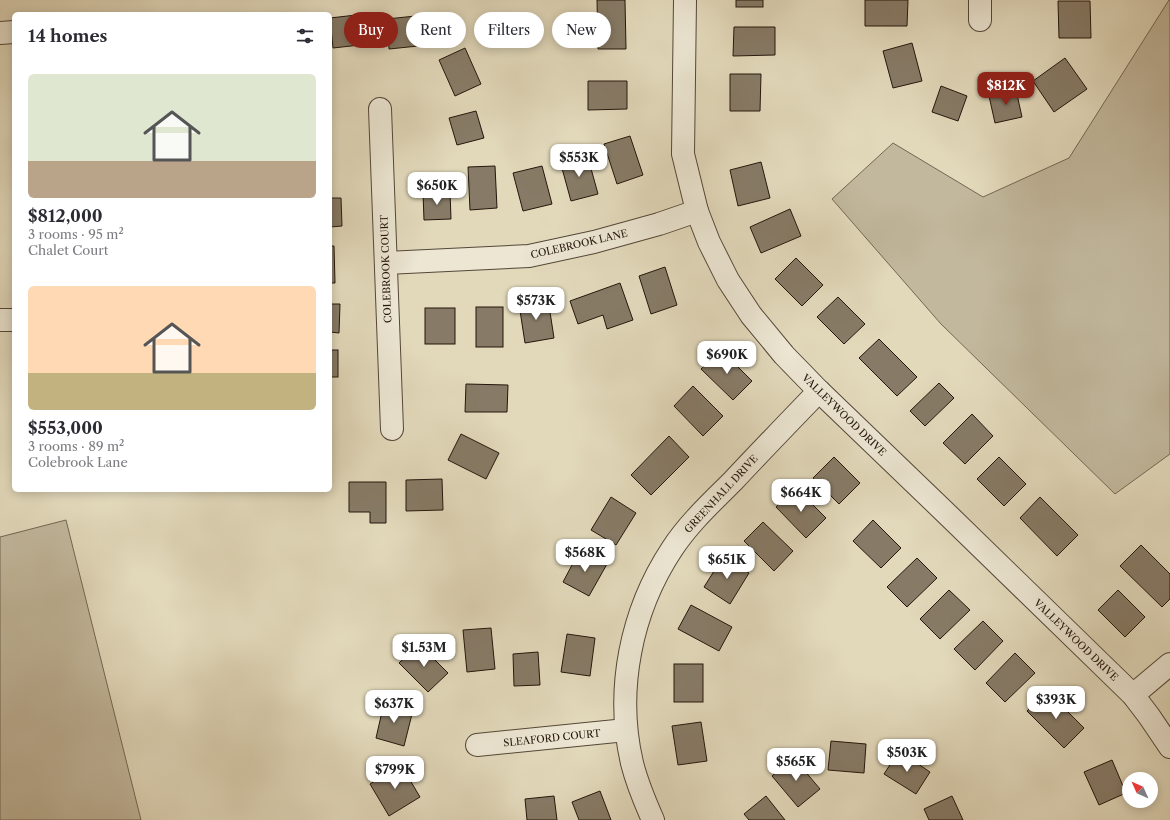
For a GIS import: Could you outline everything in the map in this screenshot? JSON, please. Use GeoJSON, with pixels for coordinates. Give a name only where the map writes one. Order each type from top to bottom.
{"type":"FeatureCollection","features":[{"type":"Feature","properties":{"kind":"street","name":"VALLEYWOOD DRIVE"},"geometry":{"type":"LineString","coordinates":[[685,0],[683,154],[697,210],[709,242],[728,280],[751,315],[784,355],[819,391],[1133,695],[1170,748]]}},
{"type":"Feature","properties":{"kind":"street"},"geometry":{"type":"LineString","coordinates":[[0,33],[12,32]]}},
{"type":"Feature","properties":{"kind":"street","name":"COLEBROOK COURT"},"geometry":{"type":"LineString","coordinates":[[380,109],[392,429]]}},
{"type":"Feature","properties":{"kind":"street","name":"COLEBROOK LANE"},"geometry":{"type":"LineString","coordinates":[[386,263],[529,256],[594,242],[659,224],[697,210]]}},
{"type":"Feature","properties":{"kind":"street"},"geometry":{"type":"LineString","coordinates":[[0,320],[12,320]]}},
{"type":"Feature","properties":{"kind":"street","name":"GREENHALL DRIVE"},"geometry":{"type":"LineString","coordinates":[[653,820],[643,798],[632,764],[626,730],[625,692],[628,663],[632,641],[643,607],[658,574],[672,549],[694,520],[819,391]]}},
{"type":"Feature","properties":{"kind":"street"},"geometry":{"type":"LineString","coordinates":[[1133,695],[1170,664]]}},
{"type":"Feature","properties":{"kind":"street","name":"SLEAFORD COURT"},"geometry":{"type":"LineString","coordinates":[[478,745],[626,730]]}},
{"type":"Feature","properties":{"kind":"shaded area"},"geometry":{"type":"Polygon","coordinates":[[[1169,0],[1170,454],[1115,494],[941,324],[832,199],[893,143],[983,197],[1069,158],[1169,0]]]}},
{"type":"Feature","properties":{"kind":"shaded area"},"geometry":{"type":"Polygon","coordinates":[[[66,520],[141,820],[0,820],[0,537],[66,520]]]}},
{"type":"Feature","properties":{"kind":"building"},"geometry":{"type":"Polygon","coordinates":[[[597,0],[625,0],[626,49],[598,49],[611,48],[611,12],[597,12],[597,0]]]}},
{"type":"Feature","properties":{"kind":"building"},"geometry":{"type":"Polygon","coordinates":[[[736,0],[763,0],[763,7],[736,7],[736,0]]]}},
{"type":"Feature","properties":{"kind":"building"},"geometry":{"type":"Polygon","coordinates":[[[865,0],[908,0],[907,26],[865,26],[865,0]]]}},
{"type":"Feature","properties":{"kind":"building"},"geometry":{"type":"Polygon","coordinates":[[[1058,1],[1090,1],[1091,38],[1059,38],[1058,1]]]}},
{"type":"Feature","properties":{"kind":"building"},"geometry":{"type":"Polygon","coordinates":[[[344,16],[344,47],[333,48],[332,18],[344,16]]]}},
{"type":"Feature","properties":{"kind":"building"},"geometry":{"type":"Polygon","coordinates":[[[406,17],[406,47],[389,49],[398,48],[398,18],[406,17]]]}},
{"type":"Feature","properties":{"kind":"building"},"geometry":{"type":"Polygon","coordinates":[[[734,27],[775,27],[775,55],[733,56],[734,27]]]}},
{"type":"Feature","properties":{"kind":"building"},"geometry":{"type":"Polygon","coordinates":[[[912,43],[922,81],[893,88],[883,51],[912,43]]]}},
{"type":"Feature","properties":{"kind":"building"},"geometry":{"type":"Polygon","coordinates":[[[465,48],[481,84],[455,96],[439,60],[465,48]]]}},
{"type":"Feature","properties":{"kind":"building"},"geometry":{"type":"Polygon","coordinates":[[[1065,58],[1087,89],[1054,112],[1033,81],[1065,58]]]}},
{"type":"Feature","properties":{"kind":"building"},"geometry":{"type":"Polygon","coordinates":[[[730,74],[761,74],[760,111],[730,111],[730,74]]]}},
{"type":"Feature","properties":{"kind":"building"},"geometry":{"type":"Polygon","coordinates":[[[588,81],[627,81],[627,109],[588,110],[588,81]]]}},
{"type":"Feature","properties":{"kind":"building"},"geometry":{"type":"Polygon","coordinates":[[[941,86],[967,96],[958,121],[932,112],[941,86]]]}},
{"type":"Feature","properties":{"kind":"building"},"geometry":{"type":"Polygon","coordinates":[[[1016,90],[1022,117],[995,123],[989,96],[1016,90]]]}},
{"type":"Feature","properties":{"kind":"building"},"geometry":{"type":"Polygon","coordinates":[[[476,111],[484,138],[457,145],[449,118],[476,111]]]}},
{"type":"Feature","properties":{"kind":"building"},"geometry":{"type":"Polygon","coordinates":[[[630,136],[643,175],[617,184],[604,144],[630,136]]]}},
{"type":"Feature","properties":{"kind":"building"},"geometry":{"type":"Polygon","coordinates":[[[587,154],[598,194],[571,201],[560,161],[587,154]]]}},
{"type":"Feature","properties":{"kind":"building"},"geometry":{"type":"Polygon","coordinates":[[[761,162],[770,198],[738,206],[730,170],[761,162]]]}},
{"type":"Feature","properties":{"kind":"building"},"geometry":{"type":"Polygon","coordinates":[[[495,166],[497,208],[470,210],[468,167],[495,166]]]}},
{"type":"Feature","properties":{"kind":"building"},"geometry":{"type":"Polygon","coordinates":[[[542,166],[552,204],[523,211],[513,173],[542,166]]]}},
{"type":"Feature","properties":{"kind":"building"},"geometry":{"type":"Polygon","coordinates":[[[450,192],[451,219],[424,220],[423,193],[450,192]]]}},
{"type":"Feature","properties":{"kind":"building"},"geometry":{"type":"Polygon","coordinates":[[[332,198],[341,198],[342,226],[332,227],[332,198]]]}},
{"type":"Feature","properties":{"kind":"building"},"geometry":{"type":"Polygon","coordinates":[[[790,209],[801,236],[761,253],[750,227],[790,209]]]}},
{"type":"Feature","properties":{"kind":"building"},"geometry":{"type":"Polygon","coordinates":[[[332,246],[334,246],[335,283],[332,283],[332,246]]]}},
{"type":"Feature","properties":{"kind":"building"},"geometry":{"type":"Polygon","coordinates":[[[796,258],[823,285],[802,306],[775,279],[796,258]]]}},
{"type":"Feature","properties":{"kind":"building"},"geometry":{"type":"Polygon","coordinates":[[[665,267],[677,305],[651,314],[639,276],[665,267]]]}},
{"type":"Feature","properties":{"kind":"building"},"geometry":{"type":"Polygon","coordinates":[[[620,283],[633,320],[607,329],[603,315],[578,324],[570,301],[620,283]]]}},
{"type":"Feature","properties":{"kind":"building"},"geometry":{"type":"Polygon","coordinates":[[[838,297],[865,324],[844,344],[817,317],[838,297]]]}},
{"type":"Feature","properties":{"kind":"building"},"geometry":{"type":"Polygon","coordinates":[[[548,299],[554,338],[525,343],[519,304],[548,299]]]}},
{"type":"Feature","properties":{"kind":"building"},"geometry":{"type":"Polygon","coordinates":[[[332,304],[340,304],[339,333],[332,332],[332,304]]]}},
{"type":"Feature","properties":{"kind":"building"},"geometry":{"type":"Polygon","coordinates":[[[476,307],[503,307],[503,347],[476,347],[476,307]]]}},
{"type":"Feature","properties":{"kind":"building"},"geometry":{"type":"Polygon","coordinates":[[[425,308],[455,308],[455,344],[425,344],[425,308]]]}},
{"type":"Feature","properties":{"kind":"building"},"geometry":{"type":"Polygon","coordinates":[[[879,339],[917,377],[897,396],[859,358],[879,339]]]}},
{"type":"Feature","properties":{"kind":"building"},"geometry":{"type":"Polygon","coordinates":[[[332,350],[338,350],[338,377],[332,377],[332,350]]]}},
{"type":"Feature","properties":{"kind":"building"},"geometry":{"type":"Polygon","coordinates":[[[721,350],[752,381],[733,400],[701,369],[721,350]]]}},
{"type":"Feature","properties":{"kind":"building"},"geometry":{"type":"Polygon","coordinates":[[[939,383],[954,398],[925,426],[910,411],[939,383]]]}},
{"type":"Feature","properties":{"kind":"building"},"geometry":{"type":"Polygon","coordinates":[[[466,384],[508,385],[507,412],[465,412],[466,384]]]}},
{"type":"Feature","properties":{"kind":"building"},"geometry":{"type":"Polygon","coordinates":[[[693,386],[723,416],[703,436],[674,406],[693,386]]]}},
{"type":"Feature","properties":{"kind":"building"},"geometry":{"type":"Polygon","coordinates":[[[972,414],[993,436],[965,464],[943,443],[972,414]]]}},
{"type":"Feature","properties":{"kind":"building"},"geometry":{"type":"Polygon","coordinates":[[[461,434],[499,453],[486,479],[448,460],[461,434]]]}},
{"type":"Feature","properties":{"kind":"building"},"geometry":{"type":"Polygon","coordinates":[[[669,436],[689,457],[651,495],[631,475],[669,436]]]}},
{"type":"Feature","properties":{"kind":"building"},"geometry":{"type":"Polygon","coordinates":[[[834,457],[860,483],[839,504],[813,478],[834,457]]]}},
{"type":"Feature","properties":{"kind":"building"},"geometry":{"type":"Polygon","coordinates":[[[999,457],[1026,484],[1004,506],[977,479],[999,457]]]}},
{"type":"Feature","properties":{"kind":"building"},"geometry":{"type":"Polygon","coordinates":[[[442,479],[443,510],[406,511],[406,480],[442,479]]]}},
{"type":"Feature","properties":{"kind":"building"},"geometry":{"type":"Polygon","coordinates":[[[349,482],[386,482],[386,523],[370,523],[370,512],[349,512],[349,482]]]}},
{"type":"Feature","properties":{"kind":"building"},"geometry":{"type":"Polygon","coordinates":[[[795,487],[826,518],[806,538],[776,507],[795,487]]]}},
{"type":"Feature","properties":{"kind":"building"},"geometry":{"type":"Polygon","coordinates":[[[611,497],[636,513],[616,545],[591,530],[611,497]]]}},
{"type":"Feature","properties":{"kind":"building"},"geometry":{"type":"Polygon","coordinates":[[[1040,497],[1078,535],[1057,556],[1020,518],[1040,497]]]}},
{"type":"Feature","properties":{"kind":"building"},"geometry":{"type":"Polygon","coordinates":[[[873,520],[901,548],[881,568],[853,541],[873,520]]]}},
{"type":"Feature","properties":{"kind":"building"},"geometry":{"type":"Polygon","coordinates":[[[763,522],[793,551],[774,571],[744,541],[763,522]]]}},
{"type":"Feature","properties":{"kind":"building"},"geometry":{"type":"Polygon","coordinates":[[[1141,545],[1170,574],[1170,599],[1162,607],[1120,566],[1141,545]]]}},
{"type":"Feature","properties":{"kind":"building"},"geometry":{"type":"Polygon","coordinates":[[[580,550],[607,564],[589,596],[563,582],[580,550]]]}},
{"type":"Feature","properties":{"kind":"building"},"geometry":{"type":"Polygon","coordinates":[[[723,557],[749,573],[730,604],[704,587],[723,557]]]}},
{"type":"Feature","properties":{"kind":"building"},"geometry":{"type":"Polygon","coordinates":[[[917,558],[937,578],[907,607],[887,587],[917,558]]]}},
{"type":"Feature","properties":{"kind":"building"},"geometry":{"type":"Polygon","coordinates":[[[949,590],[970,610],[940,639],[920,619],[949,590]]]}},
{"type":"Feature","properties":{"kind":"building"},"geometry":{"type":"Polygon","coordinates":[[[1118,590],[1145,617],[1125,637],[1098,610],[1118,590]]]}},
{"type":"Feature","properties":{"kind":"building"},"geometry":{"type":"Polygon","coordinates":[[[691,605],[732,627],[719,651],[678,629],[691,605]]]}},
{"type":"Feature","properties":{"kind":"building"},"geometry":{"type":"Polygon","coordinates":[[[983,621],[1003,641],[975,670],[954,649],[983,621]]]}},
{"type":"Feature","properties":{"kind":"building"},"geometry":{"type":"Polygon","coordinates":[[[491,628],[495,669],[467,672],[463,630],[491,628]]]}},
{"type":"Feature","properties":{"kind":"building"},"geometry":{"type":"Polygon","coordinates":[[[567,634],[595,638],[590,676],[561,672],[567,634]]]}},
{"type":"Feature","properties":{"kind":"building"},"geometry":{"type":"Polygon","coordinates":[[[419,644],[448,673],[428,692],[399,663],[419,644]]]}},
{"type":"Feature","properties":{"kind":"building"},"geometry":{"type":"Polygon","coordinates":[[[538,652],[540,685],[514,686],[513,654],[538,652]]]}},
{"type":"Feature","properties":{"kind":"building"},"geometry":{"type":"Polygon","coordinates":[[[1015,653],[1035,673],[1005,702],[986,683],[1015,653]]]}},
{"type":"Feature","properties":{"kind":"building"},"geometry":{"type":"Polygon","coordinates":[[[674,664],[703,664],[703,702],[674,702],[674,664]]]}},
{"type":"Feature","properties":{"kind":"building"},"geometry":{"type":"Polygon","coordinates":[[[1047,691],[1084,728],[1064,748],[1027,711],[1047,691]]]}},
{"type":"Feature","properties":{"kind":"building"},"geometry":{"type":"Polygon","coordinates":[[[384,703],[413,710],[404,746],[376,738],[384,703]]]}},
{"type":"Feature","properties":{"kind":"building"},"geometry":{"type":"Polygon","coordinates":[[[701,722],[707,761],[678,765],[672,726],[701,722]]]}},
{"type":"Feature","properties":{"kind":"building"},"geometry":{"type":"Polygon","coordinates":[[[831,741],[866,744],[864,773],[828,770],[831,741]]]}},
{"type":"Feature","properties":{"kind":"building"},"geometry":{"type":"Polygon","coordinates":[[[899,751],[930,772],[916,794],[884,774],[899,751]]]}},
{"type":"Feature","properties":{"kind":"building"},"geometry":{"type":"Polygon","coordinates":[[[793,757],[820,789],[798,807],[772,776],[793,757]]]}},
{"type":"Feature","properties":{"kind":"building"},"geometry":{"type":"Polygon","coordinates":[[[1112,760],[1122,784],[1122,795],[1099,805],[1084,772],[1112,760]]]}},
{"type":"Feature","properties":{"kind":"building"},"geometry":{"type":"Polygon","coordinates":[[[401,765],[420,797],[389,816],[370,784],[401,765]]]}},
{"type":"Feature","properties":{"kind":"building"},"geometry":{"type":"Polygon","coordinates":[[[600,791],[611,820],[579,820],[572,802],[600,791]]]}},
{"type":"Feature","properties":{"kind":"building"},"geometry":{"type":"Polygon","coordinates":[[[554,796],[557,820],[527,820],[525,799],[554,796]]]}},
{"type":"Feature","properties":{"kind":"building"},"geometry":{"type":"Polygon","coordinates":[[[766,796],[785,820],[749,820],[744,814],[766,796]]]}},
{"type":"Feature","properties":{"kind":"building"},"geometry":{"type":"Polygon","coordinates":[[[952,796],[963,820],[929,820],[924,809],[952,796]]]}}]}
